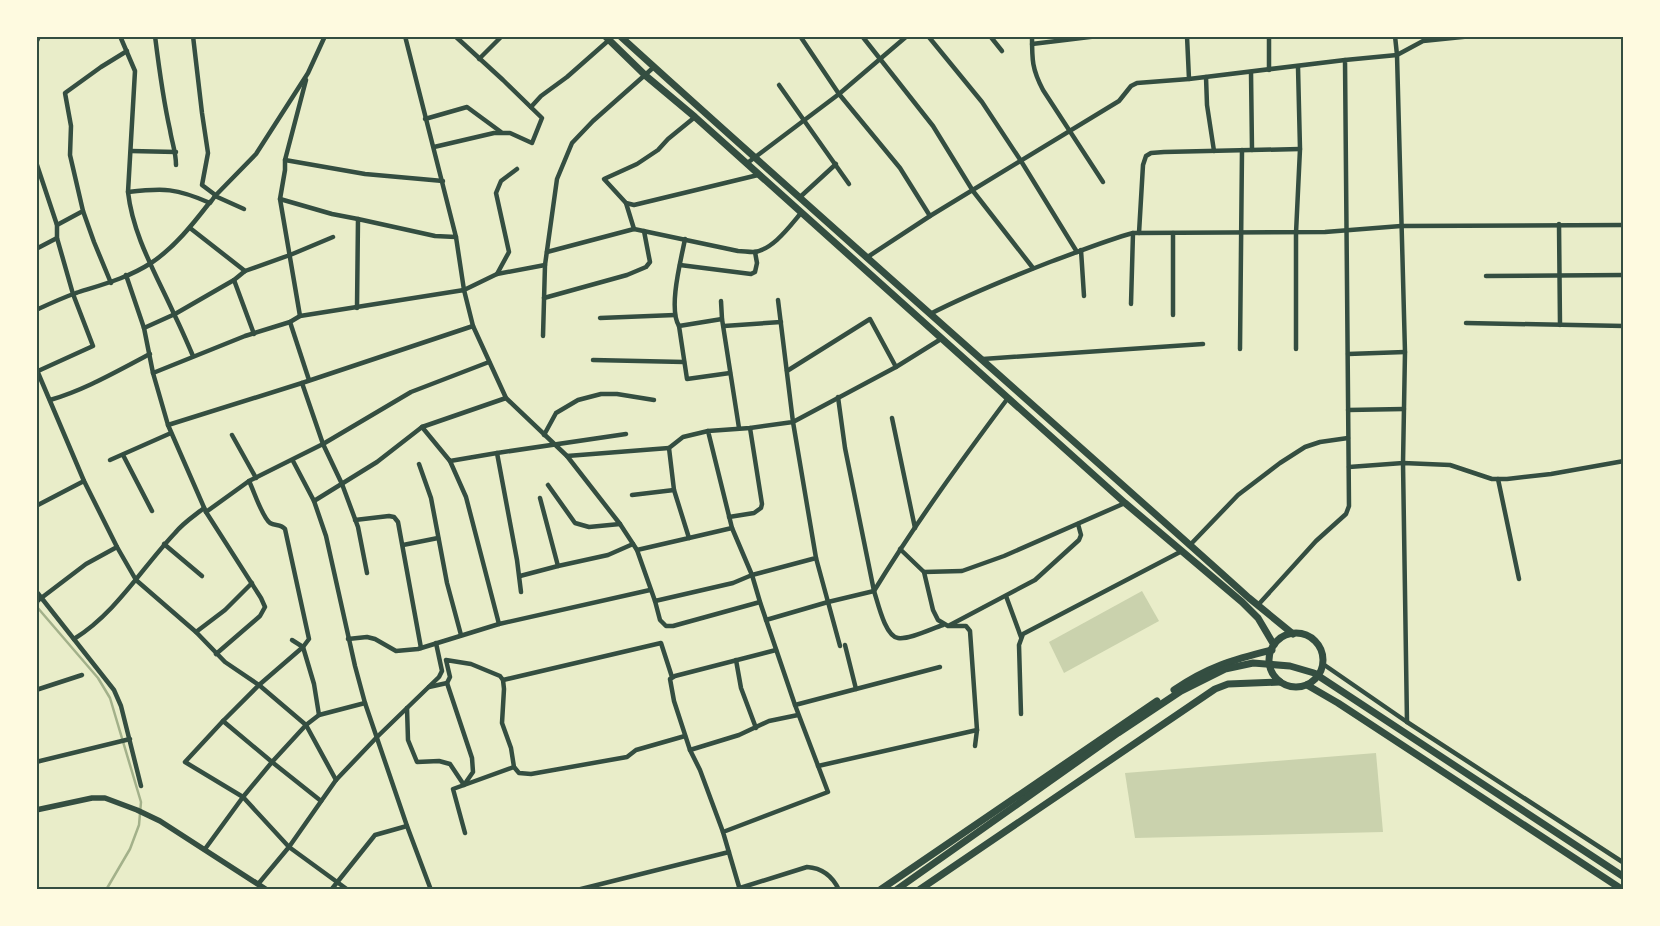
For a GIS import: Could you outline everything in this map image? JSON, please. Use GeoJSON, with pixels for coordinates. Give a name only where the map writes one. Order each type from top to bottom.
{"type":"FeatureCollection","features":[{"type":"Feature","properties":{"kind":"highway"},"geometry":{"type":"LineString","coordinates":[[620,36],[866,258],[983,359],[1258,606],[1293,634]]}},
{"type":"Feature","properties":{"kind":"highway"},"geometry":{"type":"LineString","coordinates":[[607,38],[646,76],[695,117],[1125,503],[1242,602],[1258,618],[1273,647]]}},
{"type":"Feature","properties":{"kind":"highway"},"geometry":{"type":"LineString","coordinates":[[1293,634],[1309,636],[1317,643],[1322,653],[1323,664],[1316,679],[1307,685],[1296,687],[1280,682],[1270,667],[1270,656],[1273,647],[1282,637],[1293,634]]}},
{"type":"Feature","properties":{"kind":"highway"},"geometry":{"type":"LineString","coordinates":[[880,890],[1198,674],[1221,664],[1273,647]]}},
{"type":"Feature","properties":{"kind":"highway"},"geometry":{"type":"LineString","coordinates":[[896,890],[1118,733],[1181,691],[1225,669],[1253,663],[1290,666],[1314,673],[1624,877]]}},
{"type":"Feature","properties":{"kind":"highway"},"geometry":{"type":"LineString","coordinates":[[919,890],[1215,689],[1228,684],[1280,682]]}},
{"type":"Feature","properties":{"kind":"highway"},"geometry":{"type":"LineString","coordinates":[[1307,685],[1338,703],[1623,890]]}},
{"type":"Feature","properties":{"kind":"street"},"geometry":{"type":"LineString","coordinates":[[36,43],[40,36]]}},
{"type":"Feature","properties":{"kind":"street"},"geometry":{"type":"LineString","coordinates":[[120,36],[135,71],[128,192],[134,222],[150,264],[193,356]]}},
{"type":"Feature","properties":{"kind":"street"},"geometry":{"type":"LineString","coordinates":[[155,36],[161,82],[176,152],[176,165]]}},
{"type":"Feature","properties":{"kind":"street"},"geometry":{"type":"LineString","coordinates":[[193,36],[208,153],[202,186],[215,196],[244,209]]}},
{"type":"Feature","properties":{"kind":"street"},"geometry":{"type":"LineString","coordinates":[[36,310],[73,294],[111,283],[150,264],[161,256],[190,228],[215,196],[256,154],[308,73],[326,36]]}},
{"type":"Feature","properties":{"kind":"street"},"geometry":{"type":"LineString","coordinates":[[404,36],[456,237],[464,290],[473,326],[506,398],[567,456],[620,524],[637,550],[660,620],[666,626],[673,626],[760,602]]}},
{"type":"Feature","properties":{"kind":"street"},"geometry":{"type":"LineString","coordinates":[[434,147],[494,133],[510,133],[532,142],[542,118],[455,36]]}},
{"type":"Feature","properties":{"kind":"street"},"geometry":{"type":"LineString","coordinates":[[461,42],[466,36]]}},
{"type":"Feature","properties":{"kind":"street"},"geometry":{"type":"LineString","coordinates":[[800,36],[839,94],[900,168],[930,216]]}},
{"type":"Feature","properties":{"kind":"street"},"geometry":{"type":"LineString","coordinates":[[862,36],[933,126],[973,191],[1034,268]]}},
{"type":"Feature","properties":{"kind":"street"},"geometry":{"type":"LineString","coordinates":[[746,164],[839,94],[907,36]]}},
{"type":"Feature","properties":{"kind":"street"},"geometry":{"type":"LineString","coordinates":[[928,36],[982,102],[1079,251],[1084,296]]}},
{"type":"Feature","properties":{"kind":"street"},"geometry":{"type":"LineString","coordinates":[[990,36],[1002,51]]}},
{"type":"Feature","properties":{"kind":"street"},"geometry":{"type":"LineString","coordinates":[[1032,36],[1034,74],[1102,182]]}},
{"type":"Feature","properties":{"kind":"street"},"geometry":{"type":"LineString","coordinates":[[1032,44],[1098,36]]}},
{"type":"Feature","properties":{"kind":"street"},"geometry":{"type":"LineString","coordinates":[[1187,36],[1189,79]]}},
{"type":"Feature","properties":{"kind":"street"},"geometry":{"type":"LineString","coordinates":[[1269,36],[1269,70]]}},
{"type":"Feature","properties":{"kind":"street"},"geometry":{"type":"LineString","coordinates":[[1395,36],[1405,352],[1403,463],[1407,722]]}},
{"type":"Feature","properties":{"kind":"street"},"geometry":{"type":"LineString","coordinates":[[866,258],[930,216],[1119,100],[1131,86],[1137,83],[1189,79],[1397,55],[1423,41],[1472,36]]}},
{"type":"Feature","properties":{"kind":"street"},"geometry":{"type":"LineString","coordinates":[[479,59],[501,37]]}},
{"type":"Feature","properties":{"kind":"street"},"geometry":{"type":"LineString","coordinates":[[531,107],[541,96],[567,77],[607,38]]}},
{"type":"Feature","properties":{"kind":"street"},"geometry":{"type":"LineString","coordinates":[[111,283],[83,211],[70,155],[71,126],[65,93],[127,51]]}},
{"type":"Feature","properties":{"kind":"street"},"geometry":{"type":"LineString","coordinates":[[1258,606],[1316,541],[1348,510],[1345,60]]}},
{"type":"Feature","properties":{"kind":"street"},"geometry":{"type":"LineString","coordinates":[[543,336],[544,265],[548,252],[557,179],[572,143],[593,120],[646,76],[654,67]]}},
{"type":"Feature","properties":{"kind":"street"},"geometry":{"type":"LineString","coordinates":[[1296,349],[1296,233],[1300,150],[1298,67]]}},
{"type":"Feature","properties":{"kind":"street"},"geometry":{"type":"LineString","coordinates":[[1251,72],[1252,150]]}},
{"type":"Feature","properties":{"kind":"street"},"geometry":{"type":"LineString","coordinates":[[300,316],[280,199],[285,160],[308,73]]}},
{"type":"Feature","properties":{"kind":"street"},"geometry":{"type":"LineString","coordinates":[[1206,77],[1207,105],[1214,151]]}},
{"type":"Feature","properties":{"kind":"street"},"geometry":{"type":"LineString","coordinates":[[779,85],[849,184]]}},
{"type":"Feature","properties":{"kind":"street"},"geometry":{"type":"LineString","coordinates":[[425,119],[467,107],[503,134]]}},
{"type":"Feature","properties":{"kind":"street"},"geometry":{"type":"LineString","coordinates":[[634,229],[626,203],[604,179],[637,164],[658,150],[668,139],[695,117]]}},
{"type":"Feature","properties":{"kind":"street"},"geometry":{"type":"LineString","coordinates":[[1240,349],[1242,150]]}},
{"type":"Feature","properties":{"kind":"street"},"geometry":{"type":"LineString","coordinates":[[1131,304],[1136,233],[1143,165],[1146,156],[1156,152],[1300,150]]}},
{"type":"Feature","properties":{"kind":"street"},"geometry":{"type":"LineString","coordinates":[[131,151],[176,152]]}},
{"type":"Feature","properties":{"kind":"street"},"geometry":{"type":"LineString","coordinates":[[285,160],[365,174],[442,181]]}},
{"type":"Feature","properties":{"kind":"street"},"geometry":{"type":"LineString","coordinates":[[36,162],[57,225],[57,238],[73,294],[93,346],[37,370],[84,480],[117,547],[136,580],[196,632],[233,669],[259,685],[306,725],[336,780]]}},
{"type":"Feature","properties":{"kind":"street"},"geometry":{"type":"LineString","coordinates":[[799,198],[836,164]]}},
{"type":"Feature","properties":{"kind":"street"},"geometry":{"type":"LineString","coordinates":[[497,274],[509,252],[496,193],[501,181],[517,169]]}},
{"type":"Feature","properties":{"kind":"street"},"geometry":{"type":"LineString","coordinates":[[626,203],[634,204],[758,175]]}},
{"type":"Feature","properties":{"kind":"street"},"geometry":{"type":"LineString","coordinates":[[128,192],[171,189],[190,194],[210,203]]}},
{"type":"Feature","properties":{"kind":"street"},"geometry":{"type":"LineString","coordinates":[[280,199],[332,214],[436,236],[456,237]]}},
{"type":"Feature","properties":{"kind":"street"},"geometry":{"type":"LineString","coordinates":[[57,225],[83,211]]}},
{"type":"Feature","properties":{"kind":"street"},"geometry":{"type":"LineString","coordinates":[[548,252],[634,229],[685,238],[738,251],[755,252],[765,249],[782,236],[801,213]]}},
{"type":"Feature","properties":{"kind":"street"},"geometry":{"type":"LineString","coordinates":[[358,219],[358,308]]}},
{"type":"Feature","properties":{"kind":"street"},"geometry":{"type":"LineString","coordinates":[[1559,224],[1560,325]]}},
{"type":"Feature","properties":{"kind":"street"},"geometry":{"type":"LineString","coordinates":[[930,314],[969,295],[1034,268],[1103,241],[1136,233],[1296,233],[1401,226],[1624,225]]}},
{"type":"Feature","properties":{"kind":"street"},"geometry":{"type":"LineString","coordinates":[[190,228],[245,270]]}},
{"type":"Feature","properties":{"kind":"street"},"geometry":{"type":"LineString","coordinates":[[544,298],[627,275],[646,267],[650,262],[644,231]]}},
{"type":"Feature","properties":{"kind":"street"},"geometry":{"type":"LineString","coordinates":[[1173,233],[1173,316]]}},
{"type":"Feature","properties":{"kind":"street"},"geometry":{"type":"LineString","coordinates":[[144,328],[175,314],[234,280],[245,270],[290,255],[333,237]]}},
{"type":"Feature","properties":{"kind":"street"},"geometry":{"type":"LineString","coordinates":[[36,248],[57,238]]}},
{"type":"Feature","properties":{"kind":"street"},"geometry":{"type":"LineString","coordinates":[[685,238],[675,291],[675,315],[679,326],[687,379],[730,373]]}},
{"type":"Feature","properties":{"kind":"street"},"geometry":{"type":"LineString","coordinates":[[680,265],[751,274],[756,272],[757,267],[755,252]]}},
{"type":"Feature","properties":{"kind":"street"},"geometry":{"type":"LineString","coordinates":[[153,373],[193,356],[290,322],[300,316],[464,290],[497,274],[544,265]]}},
{"type":"Feature","properties":{"kind":"street"},"geometry":{"type":"LineString","coordinates":[[126,275],[144,328],[153,373],[168,424],[205,510],[252,583],[265,607],[264,612],[216,654]]}},
{"type":"Feature","properties":{"kind":"street"},"geometry":{"type":"LineString","coordinates":[[1486,276],[1624,275]]}},
{"type":"Feature","properties":{"kind":"street"},"geometry":{"type":"LineString","coordinates":[[234,280],[254,334]]}},
{"type":"Feature","properties":{"kind":"street"},"geometry":{"type":"LineString","coordinates":[[778,300],[793,422],[816,558],[856,689]]}},
{"type":"Feature","properties":{"kind":"street"},"geometry":{"type":"LineString","coordinates":[[720,301],[739,428]]}},
{"type":"Feature","properties":{"kind":"street"},"geometry":{"type":"LineString","coordinates":[[600,318],[675,315]]}},
{"type":"Feature","properties":{"kind":"street"},"geometry":{"type":"LineString","coordinates":[[679,326],[722,319]]}},
{"type":"Feature","properties":{"kind":"street"},"geometry":{"type":"LineString","coordinates":[[787,371],[870,319],[896,367]]}},
{"type":"Feature","properties":{"kind":"street"},"geometry":{"type":"LineString","coordinates":[[290,322],[309,380]]}},
{"type":"Feature","properties":{"kind":"street"},"geometry":{"type":"LineString","coordinates":[[724,326],[781,322]]}},
{"type":"Feature","properties":{"kind":"street"},"geometry":{"type":"LineString","coordinates":[[1466,323],[1624,326]]}},
{"type":"Feature","properties":{"kind":"street"},"geometry":{"type":"LineString","coordinates":[[168,424],[302,383],[473,326]]}},
{"type":"Feature","properties":{"kind":"street"},"geometry":{"type":"LineString","coordinates":[[567,456],[669,448],[683,437],[708,431],[793,422],[896,367],[941,339]]}},
{"type":"Feature","properties":{"kind":"street"},"geometry":{"type":"LineString","coordinates":[[983,359],[1203,344]]}},
{"type":"Feature","properties":{"kind":"street"},"geometry":{"type":"LineString","coordinates":[[1348,354],[1405,352]]}},
{"type":"Feature","properties":{"kind":"street"},"geometry":{"type":"LineString","coordinates":[[50,400],[72,394],[150,354]]}},
{"type":"Feature","properties":{"kind":"street"},"geometry":{"type":"LineString","coordinates":[[593,360],[684,362]]}},
{"type":"Feature","properties":{"kind":"street"},"geometry":{"type":"LineString","coordinates":[[74,639],[103,617],[184,523],[249,482],[293,461],[411,392],[489,362]]}},
{"type":"Feature","properties":{"kind":"street"},"geometry":{"type":"LineString","coordinates":[[302,383],[323,444],[342,484],[355,520],[367,573]]}},
{"type":"Feature","properties":{"kind":"street"},"geometry":{"type":"LineString","coordinates":[[544,435],[556,413],[578,400],[600,394],[617,394],[654,400]]}},
{"type":"Feature","properties":{"kind":"street"},"geometry":{"type":"LineString","coordinates":[[838,397],[845,448],[874,591],[887,627],[892,635],[898,638],[906,638],[946,625],[1035,580],[1074,546],[1081,535],[1078,524]]}},
{"type":"Feature","properties":{"kind":"street"},"geometry":{"type":"LineString","coordinates":[[314,501],[377,462],[422,427],[506,398]]}},
{"type":"Feature","properties":{"kind":"street"},"geometry":{"type":"LineString","coordinates":[[766,620],[874,591],[900,549],[1008,398]]}},
{"type":"Feature","properties":{"kind":"street"},"geometry":{"type":"LineString","coordinates":[[1348,410],[1404,409]]}},
{"type":"Feature","properties":{"kind":"street"},"geometry":{"type":"LineString","coordinates":[[892,418],[915,528]]}},
{"type":"Feature","properties":{"kind":"street"},"geometry":{"type":"LineString","coordinates":[[422,427],[450,462],[466,497],[499,624]]}},
{"type":"Feature","properties":{"kind":"street"},"geometry":{"type":"LineString","coordinates":[[729,517],[754,513],[761,508],[762,504],[750,428]]}},
{"type":"Feature","properties":{"kind":"street"},"geometry":{"type":"LineString","coordinates":[[708,431],[732,528],[752,575],[798,715],[828,792],[722,832]]}},
{"type":"Feature","properties":{"kind":"street"},"geometry":{"type":"LineString","coordinates":[[110,460],[172,433]]}},
{"type":"Feature","properties":{"kind":"street"},"geometry":{"type":"LineString","coordinates":[[450,462],[497,453],[626,434]]}},
{"type":"Feature","properties":{"kind":"street"},"geometry":{"type":"LineString","coordinates":[[232,435],[256,478]]}},
{"type":"Feature","properties":{"kind":"street"},"geometry":{"type":"LineString","coordinates":[[1190,545],[1238,495],[1280,463],[1306,447],[1320,442],[1348,438]]}},
{"type":"Feature","properties":{"kind":"street"},"geometry":{"type":"LineString","coordinates":[[669,448],[674,490],[689,538]]}},
{"type":"Feature","properties":{"kind":"street"},"geometry":{"type":"LineString","coordinates":[[497,453],[520,576],[521,592]]}},
{"type":"Feature","properties":{"kind":"street"},"geometry":{"type":"LineString","coordinates":[[123,455],[152,511]]}},
{"type":"Feature","properties":{"kind":"street"},"geometry":{"type":"LineString","coordinates":[[293,461],[314,501],[326,536],[348,639],[366,703],[407,826],[431,890]]}},
{"type":"Feature","properties":{"kind":"street"},"geometry":{"type":"LineString","coordinates":[[1349,466],[1403,463],[1450,465],[1498,479],[1550,474],[1624,461]]}},
{"type":"Feature","properties":{"kind":"street"},"geometry":{"type":"LineString","coordinates":[[419,464],[431,498],[447,583],[460,635]]}},
{"type":"Feature","properties":{"kind":"street"},"geometry":{"type":"LineString","coordinates":[[1498,479],[1520,578]]}},
{"type":"Feature","properties":{"kind":"street"},"geometry":{"type":"LineString","coordinates":[[36,506],[84,480]]}},
{"type":"Feature","properties":{"kind":"street"},"geometry":{"type":"LineString","coordinates":[[249,482],[266,518],[271,524],[283,526],[286,533],[309,636],[308,642],[259,685],[186,762],[243,797],[289,847],[348,890]]}},
{"type":"Feature","properties":{"kind":"street"},"geometry":{"type":"LineString","coordinates":[[548,485],[575,523],[590,527],[620,524]]}},
{"type":"Feature","properties":{"kind":"street"},"geometry":{"type":"LineString","coordinates":[[632,495],[674,490]]}},
{"type":"Feature","properties":{"kind":"street"},"geometry":{"type":"LineString","coordinates":[[540,498],[558,566]]}},
{"type":"Feature","properties":{"kind":"street"},"geometry":{"type":"LineString","coordinates":[[924,572],[962,572],[1004,556],[1125,503]]}},
{"type":"Feature","properties":{"kind":"street"},"geometry":{"type":"LineString","coordinates":[[355,520],[394,517],[398,522],[421,648]]}},
{"type":"Feature","properties":{"kind":"street"},"geometry":{"type":"LineString","coordinates":[[637,550],[732,528]]}},
{"type":"Feature","properties":{"kind":"street"},"geometry":{"type":"LineString","coordinates":[[403,545],[438,538]]}},
{"type":"Feature","properties":{"kind":"street"},"geometry":{"type":"LineString","coordinates":[[164,544],[202,576]]}},
{"type":"Feature","properties":{"kind":"street"},"geometry":{"type":"LineString","coordinates":[[520,576],[608,555],[633,544]]}},
{"type":"Feature","properties":{"kind":"street"},"geometry":{"type":"LineString","coordinates":[[38,601],[86,564],[117,547]]}},
{"type":"Feature","properties":{"kind":"street"},"geometry":{"type":"LineString","coordinates":[[900,549],[924,572],[933,610],[938,620],[946,625],[966,626],[970,631],[977,730],[976,746]]}},
{"type":"Feature","properties":{"kind":"street"},"geometry":{"type":"LineString","coordinates":[[1021,637],[1034,627],[1182,551]]}},
{"type":"Feature","properties":{"kind":"street"},"geometry":{"type":"LineString","coordinates":[[655,601],[733,582],[816,558]]}},
{"type":"Feature","properties":{"kind":"street"},"geometry":{"type":"LineString","coordinates":[[196,632],[224,610],[252,583]]}},
{"type":"Feature","properties":{"kind":"street"},"geometry":{"type":"LineString","coordinates":[[348,639],[367,637],[375,639],[396,651],[421,648],[499,624],[650,590]]}},
{"type":"Feature","properties":{"kind":"street"},"geometry":{"type":"LineString","coordinates":[[36,591],[38,601],[36,610]]}},
{"type":"Feature","properties":{"kind":"street"},"geometry":{"type":"LineString","coordinates":[[1006,596],[1021,637],[1019,645],[1021,714]]}},
{"type":"Feature","properties":{"kind":"street"},"geometry":{"type":"LineString","coordinates":[[38,601],[74,639],[114,690],[141,786]]}},
{"type":"Feature","properties":{"kind":"street"},"geometry":{"type":"LineString","coordinates":[[292,640],[303,647],[312,675],[319,714]]}},
{"type":"Feature","properties":{"kind":"street"},"geometry":{"type":"LineString","coordinates":[[259,883],[289,847],[336,780],[378,736],[439,678],[442,670],[436,643]]}},
{"type":"Feature","properties":{"kind":"street"},"geometry":{"type":"LineString","coordinates":[[503,680],[661,643],[672,677],[670,679],[670,686],[685,736],[703,778],[740,889],[807,867],[825,872],[832,878],[838,890]]}},
{"type":"Feature","properties":{"kind":"street"},"geometry":{"type":"LineString","coordinates":[[672,677],[776,650]]}},
{"type":"Feature","properties":{"kind":"street"},"geometry":{"type":"LineString","coordinates":[[464,785],[473,772],[472,758],[447,683],[450,677],[446,660],[471,664],[500,676],[503,680],[502,723],[511,748],[514,767],[519,773],[531,774],[628,757],[636,750],[685,736]]}},
{"type":"Feature","properties":{"kind":"street"},"geometry":{"type":"LineString","coordinates":[[736,660],[741,688],[756,728]]}},
{"type":"Feature","properties":{"kind":"street"},"geometry":{"type":"LineString","coordinates":[[1323,664],[1407,722],[1624,863]]}},
{"type":"Feature","properties":{"kind":"street"},"geometry":{"type":"LineString","coordinates":[[795,705],[940,667]]}},
{"type":"Feature","properties":{"kind":"street"},"geometry":{"type":"LineString","coordinates":[[36,690],[82,675]]}},
{"type":"Feature","properties":{"kind":"street"},"geometry":{"type":"LineString","coordinates":[[429,687],[447,683]]}},
{"type":"Feature","properties":{"kind":"street"},"geometry":{"type":"LineString","coordinates":[[205,849],[243,797],[306,725],[319,714],[366,703]]}},
{"type":"Feature","properties":{"kind":"street"},"geometry":{"type":"LineString","coordinates":[[407,708],[408,740],[417,762],[439,761],[450,764],[464,785]]}},
{"type":"Feature","properties":{"kind":"street"},"geometry":{"type":"LineString","coordinates":[[690,750],[739,736],[769,721],[798,715]]}},
{"type":"Feature","properties":{"kind":"street"},"geometry":{"type":"LineString","coordinates":[[223,721],[321,800]]}},
{"type":"Feature","properties":{"kind":"street"},"geometry":{"type":"LineString","coordinates":[[818,766],[977,730]]}},
{"type":"Feature","properties":{"kind":"street"},"geometry":{"type":"LineString","coordinates":[[36,762],[127,739]]}},
{"type":"Feature","properties":{"kind":"street"},"geometry":{"type":"LineString","coordinates":[[465,833],[453,789],[514,767]]}},
{"type":"Feature","properties":{"kind":"street"},"geometry":{"type":"LineString","coordinates":[[36,810],[92,798],[105,798],[160,821],[259,883],[267,890]]}},
{"type":"Feature","properties":{"kind":"street"},"geometry":{"type":"LineString","coordinates":[[331,890],[375,835],[407,826]]}},
{"type":"Feature","properties":{"kind":"street"},"geometry":{"type":"LineString","coordinates":[[577,890],[729,852]]}},
{"type":"Feature","properties":{"kind":"green space"},"geometry":{"type":"Polygon","coordinates":[[[1142,591],[1159,621],[1064,673],[1049,642],[1142,591]]]}},
{"type":"Feature","properties":{"kind":"green space"},"geometry":{"type":"Polygon","coordinates":[[[1376,753],[1383,832],[1135,838],[1125,773],[1376,753]]]}},
{"type":"Feature","properties":{"kind":"waterway"},"geometry":{"type":"LineString","coordinates":[[37,607],[98,678],[110,698],[141,802],[139,825],[130,849],[106,890]]}}]}
